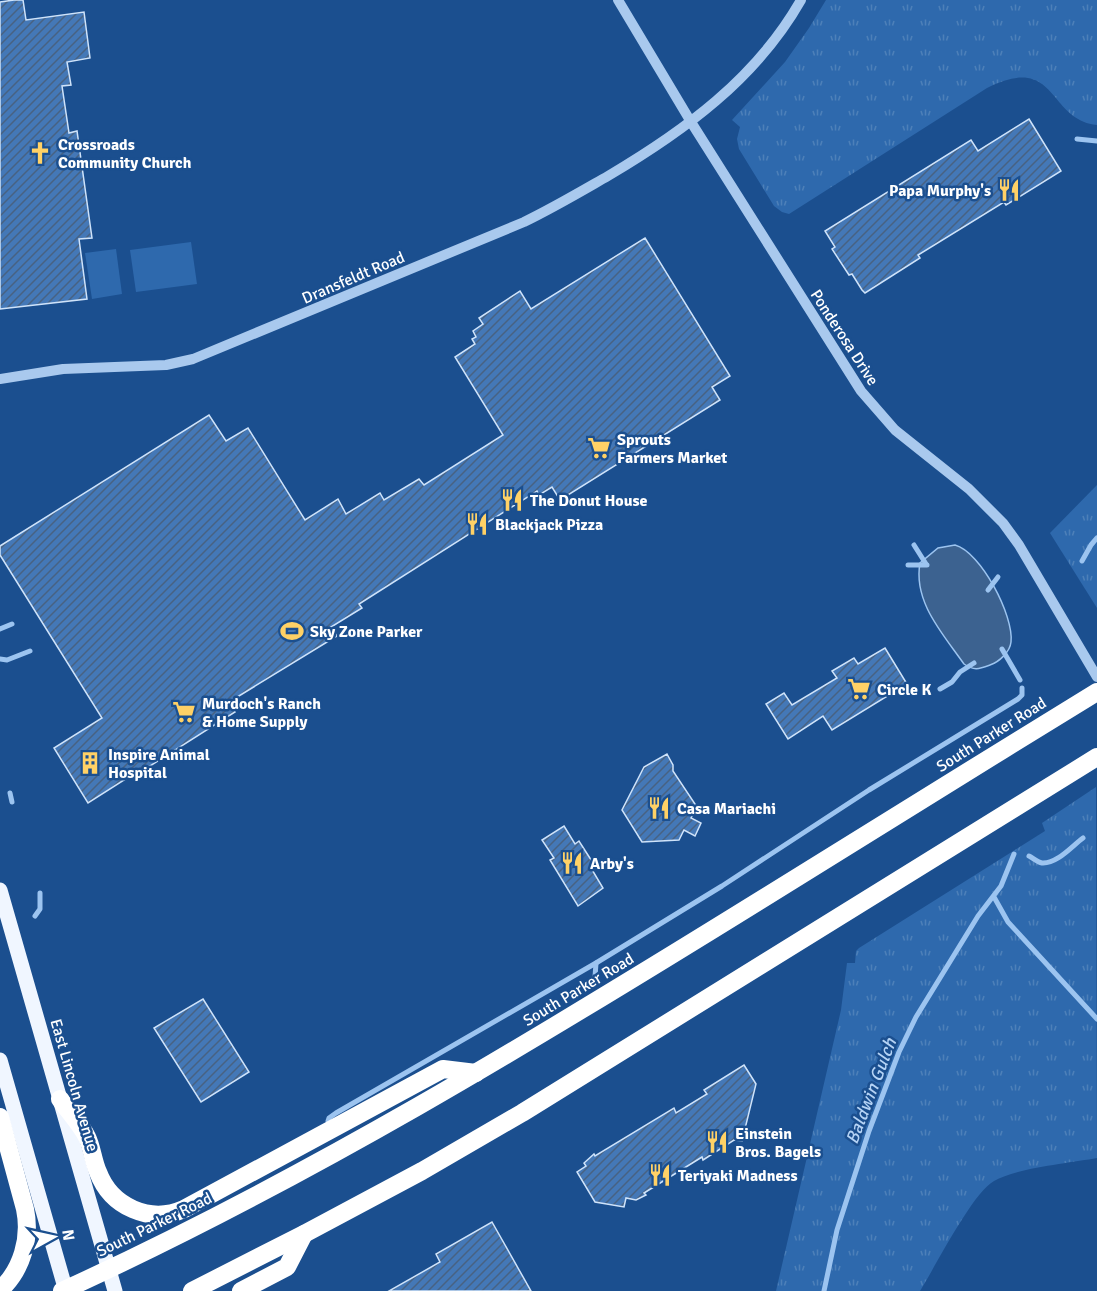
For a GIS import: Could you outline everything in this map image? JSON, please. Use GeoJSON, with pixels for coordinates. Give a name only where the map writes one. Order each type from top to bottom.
{"type":"FeatureCollection","features":[{"type":"Feature","properties":{"kind":"highway","name":"South Parker Road"},"geometry":{"type":"LineString","coordinates":[[65,1290],[303,1171],[476,1073],[585,1009],[1097,692]]}},
{"type":"Feature","properties":{"kind":"highway"},"geometry":{"type":"LineString","coordinates":[[192,1291],[422,1171],[522,1113],[1097,757]]}},
{"type":"Feature","properties":{"kind":"highway"},"geometry":{"type":"LineString","coordinates":[[60,1099],[87,1137],[98,1172],[110,1194],[139,1212],[165,1215],[184,1209],[443,1069],[476,1073]]}},
{"type":"Feature","properties":{"kind":"highway"},"geometry":{"type":"LineString","coordinates":[[0,1117],[26,1209],[27,1222],[25,1248],[11,1278],[0,1290]]}},
{"type":"Feature","properties":{"kind":"highway"},"geometry":{"type":"LineString","coordinates":[[241,1291],[287,1267],[304,1234]]}},
{"type":"Feature","properties":{"kind":"main road","name":"East Lincoln Avenue"},"geometry":{"type":"LineString","coordinates":[[0,890],[114,1291]]}},
{"type":"Feature","properties":{"kind":"main road"},"geometry":{"type":"LineString","coordinates":[[0,1060],[65,1290]]}},
{"type":"Feature","properties":{"kind":"street","name":"Ponderosa Drive"},"geometry":{"type":"LineString","coordinates":[[618,0],[691,122],[861,391],[895,430],[969,489],[1003,523],[1019,544],[1097,677]]}},
{"type":"Feature","properties":{"kind":"street"},"geometry":{"type":"LineString","coordinates":[[691,122],[720,99],[749,71],[801,0]]}},
{"type":"Feature","properties":{"kind":"street","name":"Dransfeldt Road"},"geometry":{"type":"LineString","coordinates":[[0,379],[63,369],[166,365],[210,353],[524,222],[635,160],[691,122]]}},
{"type":"Feature","properties":{"kind":"green space"},"geometry":{"type":"Polygon","coordinates":[[[826,0],[1097,0],[1097,125],[1081,120],[1069,112],[1040,83],[1027,78],[1010,79],[987,88],[789,214],[782,212],[774,206],[739,149],[737,139],[740,127],[732,120],[785,62],[826,0]]]}},
{"type":"Feature","properties":{"kind":"green space"},"geometry":{"type":"Polygon","coordinates":[[[191,242],[197,284],[136,292],[130,250],[191,242]]]}},
{"type":"Feature","properties":{"kind":"green space"},"geometry":{"type":"Polygon","coordinates":[[[116,249],[122,294],[92,299],[85,253],[116,249]]]}},
{"type":"Feature","properties":{"kind":"green space"},"geometry":{"type":"Polygon","coordinates":[[[1097,485],[1097,608],[1050,533],[1097,485]]]}},
{"type":"Feature","properties":{"kind":"green space"},"geometry":{"type":"Polygon","coordinates":[[[1096,787],[1097,1158],[1029,1169],[994,1181],[985,1188],[965,1214],[920,1291],[776,1291],[841,1010],[847,963],[855,963],[856,951],[859,948],[1045,831],[1042,823],[1096,787]]]}},
{"type":"Feature","properties":{"kind":"shaded area"},"geometry":{"type":"Polygon","coordinates":[[[955,545],[975,559],[985,572],[994,586],[1011,631],[1010,646],[1004,656],[997,662],[980,668],[971,668],[964,664],[931,617],[921,591],[920,563],[938,548],[955,545]]]}},
{"type":"Feature","properties":{"kind":"building","name":"Crossroads Community Church"},"geometry":{"type":"Polygon","coordinates":[[[23,0],[26,20],[84,12],[90,58],[67,62],[71,85],[62,86],[69,133],[77,131],[92,238],[79,239],[87,299],[0,309],[0,2],[23,0]]]}},
{"type":"Feature","properties":{"kind":"building"},"geometry":{"type":"Polygon","coordinates":[[[1029,119],[1061,171],[1006,205],[1004,202],[918,255],[920,258],[865,293],[852,274],[849,275],[832,249],[835,247],[825,231],[971,140],[978,151],[1029,119]]]}},
{"type":"Feature","properties":{"kind":"building"},"geometry":{"type":"Polygon","coordinates":[[[645,238],[730,376],[712,387],[720,400],[560,500],[552,487],[539,495],[537,491],[359,604],[362,608],[331,627],[337,636],[229,702],[235,712],[88,803],[54,748],[102,718],[0,555],[0,546],[209,415],[226,441],[248,428],[305,520],[338,499],[346,514],[380,493],[384,500],[419,479],[424,485],[503,435],[455,357],[475,344],[472,339],[476,337],[473,331],[483,324],[479,318],[520,291],[531,309],[645,238]]]}},
{"type":"Feature","properties":{"kind":"building","name":"Circle K"},"geometry":{"type":"Polygon","coordinates":[[[885,648],[907,684],[832,730],[823,716],[788,739],[766,704],[784,693],[792,705],[837,678],[832,671],[854,658],[858,664],[885,648]]]}},
{"type":"Feature","properties":{"kind":"building","name":"Casa Mariachi"},"geometry":{"type":"Polygon","coordinates":[[[667,754],[673,765],[673,771],[697,807],[691,818],[701,823],[695,836],[684,830],[679,840],[642,842],[622,810],[644,767],[667,754]]]}},
{"type":"Feature","properties":{"kind":"building","name":"Arby's"},"geometry":{"type":"Polygon","coordinates":[[[564,826],[575,844],[579,841],[595,866],[591,868],[603,888],[578,906],[550,860],[554,858],[542,840],[564,826]]]}},
{"type":"Feature","properties":{"kind":"building"},"geometry":{"type":"Polygon","coordinates":[[[203,999],[249,1072],[201,1102],[154,1028],[203,999]]]}},
{"type":"Feature","properties":{"kind":"building"},"geometry":{"type":"Polygon","coordinates":[[[744,1065],[756,1084],[742,1141],[734,1140],[703,1160],[702,1157],[636,1200],[626,1198],[624,1207],[595,1202],[577,1172],[586,1166],[584,1163],[594,1154],[595,1156],[674,1108],[676,1113],[707,1094],[704,1090],[744,1065]]]}},
{"type":"Feature","properties":{"kind":"building"},"geometry":{"type":"Polygon","coordinates":[[[492,1222],[531,1291],[389,1291],[440,1262],[436,1254],[492,1222]]]}},
{"type":"Feature","properties":{"kind":"waterway"},"geometry":{"type":"LineString","coordinates":[[1077,139],[1097,141]]}},
{"type":"Feature","properties":{"kind":"waterway","name":"Baldwin Gulch"},"geometry":{"type":"LineString","coordinates":[[1082,561],[1097,538]]}},
{"type":"Feature","properties":{"kind":"waterway"},"geometry":{"type":"LineString","coordinates":[[914,545],[926,564]]}},
{"type":"Feature","properties":{"kind":"waterway"},"geometry":{"type":"LineString","coordinates":[[908,565],[927,565]]}},
{"type":"Feature","properties":{"kind":"waterway"},"geometry":{"type":"LineString","coordinates":[[988,590],[998,577]]}},
{"type":"Feature","properties":{"kind":"waterway"},"geometry":{"type":"LineString","coordinates":[[0,629],[12,624]]}},
{"type":"Feature","properties":{"kind":"waterway"},"geometry":{"type":"LineString","coordinates":[[1002,649],[1020,680]]}},
{"type":"Feature","properties":{"kind":"waterway"},"geometry":{"type":"LineString","coordinates":[[0,659],[7,660],[30,651]]}},
{"type":"Feature","properties":{"kind":"waterway"},"geometry":{"type":"LineString","coordinates":[[940,689],[974,663]]}},
{"type":"Feature","properties":{"kind":"waterway"},"geometry":{"type":"LineString","coordinates":[[328,1121],[336,1113],[596,963],[722,886],[869,790],[1018,699],[1022,695],[1022,688]]}},
{"type":"Feature","properties":{"kind":"waterway"},"geometry":{"type":"LineString","coordinates":[[10,793],[12,802]]}},
{"type":"Feature","properties":{"kind":"waterway"},"geometry":{"type":"LineString","coordinates":[[1029,856],[1042,863],[1048,863],[1059,858],[1083,838]]}},
{"type":"Feature","properties":{"kind":"waterway","name":"Baldwin Gulch"},"geometry":{"type":"LineString","coordinates":[[824,1291],[837,1230],[869,1131],[899,1052],[916,1017],[978,916],[1001,886],[1014,854]]}},
{"type":"Feature","properties":{"kind":"waterway"},"geometry":{"type":"LineString","coordinates":[[35,916],[40,909],[40,893]]}},
{"type":"Feature","properties":{"kind":"waterway"},"geometry":{"type":"LineString","coordinates":[[994,897],[1008,922],[1097,1019]]}},
{"type":"Feature","properties":{"kind":"waterway"},"geometry":{"type":"LineString","coordinates":[[595,977],[596,963]]}},
{"type":"Feature","properties":{"kind":"place","name":"Crossroads Community Church"},"geometry":{"type":"Point","coordinates":[40,153]}},
{"type":"Feature","properties":{"kind":"place","name":"Papa Murphy's"},"geometry":{"type":"Point","coordinates":[1009,190]}},
{"type":"Feature","properties":{"kind":"place","name":"Sprouts Farmers Market"},"geometry":{"type":"Point","coordinates":[599,448]}},
{"type":"Feature","properties":{"kind":"place","name":"The Donut House"},"geometry":{"type":"Point","coordinates":[512,500]}},
{"type":"Feature","properties":{"kind":"place","name":"Blackjack Pizza"},"geometry":{"type":"Point","coordinates":[477,524]}},
{"type":"Feature","properties":{"kind":"place","name":"Sky Zone Parker"},"geometry":{"type":"Point","coordinates":[292,631]}},
{"type":"Feature","properties":{"kind":"place","name":"Circle K"},"geometry":{"type":"Point","coordinates":[859,689]}},
{"type":"Feature","properties":{"kind":"place","name":"Murdoch's Ranch & Home Supply"},"geometry":{"type":"Point","coordinates":[184,712]}},
{"type":"Feature","properties":{"kind":"place","name":"Inspire Animal Hospital"},"geometry":{"type":"Point","coordinates":[90,763]}},
{"type":"Feature","properties":{"kind":"place","name":"Casa Mariachi"},"geometry":{"type":"Point","coordinates":[659,808]}},
{"type":"Feature","properties":{"kind":"place","name":"Arby's"},"geometry":{"type":"Point","coordinates":[572,863]}},
{"type":"Feature","properties":{"kind":"place","name":"Einstein Bros. Bagels"},"geometry":{"type":"Point","coordinates":[717,1142]}},
{"type":"Feature","properties":{"kind":"place","name":"Teriyaki Madness"},"geometry":{"type":"Point","coordinates":[660,1175]}}]}
